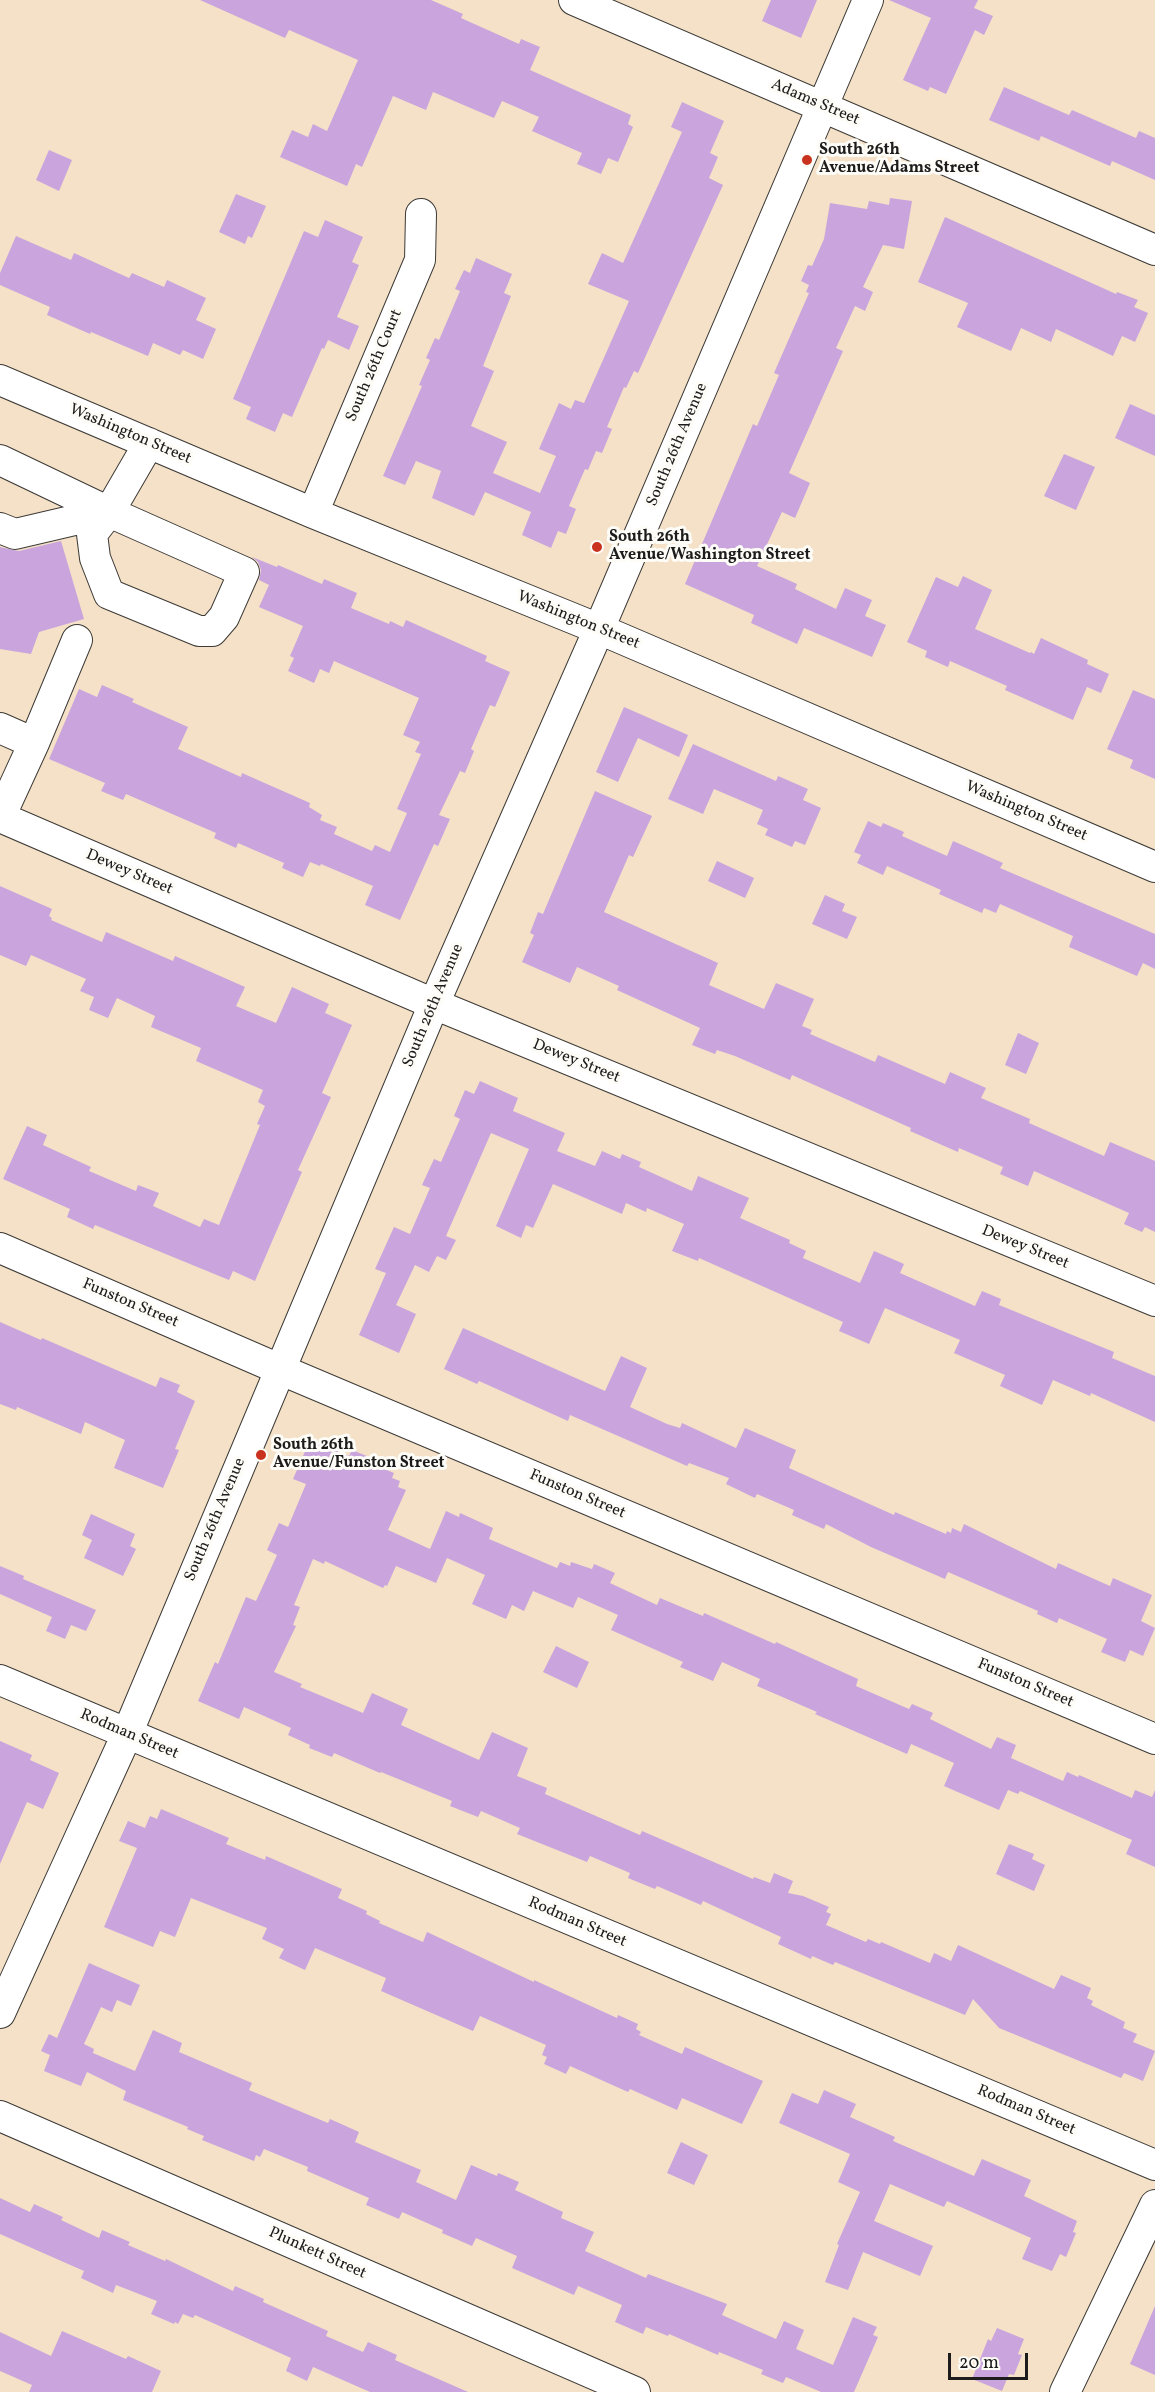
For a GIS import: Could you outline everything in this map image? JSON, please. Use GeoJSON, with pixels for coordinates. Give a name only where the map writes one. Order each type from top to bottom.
{"type":"FeatureCollection","features":[{"type":"Feature","properties":{"kind":"street","name":"Adams Street"},"geometry":{"type":"LineString","coordinates":[[574,0],[1155,250]]}},
{"type":"Feature","properties":{"kind":"street","name":"South 26th Avenue"},"geometry":{"type":"LineString","coordinates":[[0,2013],[127,1734],[434,1004],[599,629],[868,0]]}},
{"type":"Feature","properties":{"kind":"street","name":"South 26th Court"},"geometry":{"type":"LineString","coordinates":[[313,513],[420,260],[421,214]]}},
{"type":"Feature","properties":{"kind":"street","name":"Washington Street"},"geometry":{"type":"LineString","coordinates":[[0,380],[313,513],[599,629],[1155,867]]}},
{"type":"Feature","properties":{"kind":"street"},"geometry":{"type":"LineString","coordinates":[[0,460],[109,512],[244,572],[224,617],[212,631],[199,631],[109,594],[95,558],[92,534],[109,512],[149,443]]}},
{"type":"Feature","properties":{"kind":"street"},"geometry":{"type":"LineString","coordinates":[[0,528],[15,534],[109,512]]}},
{"type":"Feature","properties":{"kind":"street"},"geometry":{"type":"LineString","coordinates":[[0,817],[34,743],[76,640]]}},
{"type":"Feature","properties":{"kind":"street"},"geometry":{"type":"LineString","coordinates":[[0,728],[34,743]]}},
{"type":"Feature","properties":{"kind":"street","name":"Dewey Street"},"geometry":{"type":"LineString","coordinates":[[0,817],[434,1004],[1155,1301]]}},
{"type":"Feature","properties":{"kind":"street","name":"Funston Street"},"geometry":{"type":"LineString","coordinates":[[0,1248],[279,1369],[1155,1739]]}},
{"type":"Feature","properties":{"kind":"street","name":"Rodman Street"},"geometry":{"type":"LineString","coordinates":[[0,1680],[1155,2165]]}},
{"type":"Feature","properties":{"kind":"street","name":"Plunkett Street"},"geometry":{"type":"LineString","coordinates":[[0,2116],[619,2389]]}},
{"type":"Feature","properties":{"kind":"street"},"geometry":{"type":"LineString","coordinates":[[1065,2392],[1155,2205]]}},
{"type":"Feature","properties":{"kind":"building"},"geometry":{"type":"Polygon","coordinates":[[[200,0],[431,0],[463,14],[461,18],[519,44],[521,39],[540,47],[530,70],[631,115],[628,124],[633,127],[618,162],[608,158],[601,174],[577,164],[582,153],[532,131],[539,117],[502,101],[494,118],[433,92],[426,110],[393,96],[362,167],[356,164],[347,186],[280,157],[292,130],[308,137],[313,124],[327,131],[358,60],[289,30],[285,38],[200,0]]]}},
{"type":"Feature","properties":{"kind":"building"},"geometry":{"type":"Polygon","coordinates":[[[771,0],[817,0],[801,38],[762,21],[771,0]]]}},
{"type":"Feature","properties":{"kind":"building"},"geometry":{"type":"Polygon","coordinates":[[[889,0],[978,0],[974,8],[993,16],[984,35],[975,30],[946,94],[930,87],[928,91],[903,80],[931,18],[889,0]]]}},
{"type":"Feature","properties":{"kind":"building"},"geometry":{"type":"Polygon","coordinates":[[[1004,87],[1069,115],[1072,110],[1136,138],[1139,131],[1155,138],[1155,180],[1112,161],[1110,166],[1041,136],[1039,141],[989,120],[1004,87]]]}},
{"type":"Feature","properties":{"kind":"building"},"geometry":{"type":"Polygon","coordinates":[[[682,102],[724,121],[710,153],[718,157],[709,178],[723,185],[638,373],[634,371],[626,388],[624,387],[607,427],[612,429],[602,453],[596,451],[588,470],[585,469],[569,506],[576,509],[566,534],[558,531],[551,548],[522,535],[531,512],[485,492],[474,516],[432,498],[441,471],[416,461],[405,485],[383,476],[422,386],[419,385],[430,360],[426,358],[435,338],[439,340],[460,291],[455,289],[464,270],[470,273],[476,258],[512,274],[504,293],[511,296],[483,366],[494,371],[471,426],[507,442],[493,473],[540,493],[556,456],[539,449],[559,403],[571,409],[575,400],[584,403],[629,301],[588,284],[602,253],[623,263],[682,132],[671,127],[682,102]]]}},
{"type":"Feature","properties":{"kind":"building"},"geometry":{"type":"Polygon","coordinates":[[[49,150],[72,160],[59,191],[36,180],[49,150]]]}},
{"type":"Feature","properties":{"kind":"building"},"geometry":{"type":"Polygon","coordinates":[[[236,194],[266,206],[252,238],[248,236],[245,244],[219,232],[236,194]]]}},
{"type":"Feature","properties":{"kind":"building"},"geometry":{"type":"Polygon","coordinates":[[[890,198],[912,201],[904,249],[883,245],[863,287],[873,292],[865,311],[855,306],[836,348],[843,351],[789,473],[810,483],[795,518],[782,512],[757,566],[797,584],[795,589],[836,609],[845,588],[872,600],[865,616],[886,625],[872,657],[804,628],[797,644],[751,623],[754,615],[685,584],[753,424],[757,426],[779,375],[774,373],[809,293],[806,292],[809,285],[801,281],[808,265],[812,266],[824,239],[830,203],[867,209],[869,201],[889,205],[890,198]]]}},
{"type":"Feature","properties":{"kind":"building"},"geometry":{"type":"Polygon","coordinates":[[[945,217],[1116,294],[1117,292],[1138,300],[1134,307],[1148,313],[1135,342],[1122,336],[1113,356],[1056,329],[1051,342],[1021,328],[1011,351],[957,327],[968,303],[918,282],[945,217]]]}},
{"type":"Feature","properties":{"kind":"building"},"geometry":{"type":"Polygon","coordinates":[[[325,220],[363,237],[352,262],[359,265],[337,317],[359,326],[349,350],[328,340],[324,349],[322,348],[292,417],[283,413],[275,432],[246,419],[251,407],[233,399],[304,231],[318,237],[325,220]]]}},
{"type":"Feature","properties":{"kind":"building"},"geometry":{"type":"Polygon","coordinates":[[[16,236],[71,260],[74,253],[129,278],[132,273],[164,287],[167,280],[206,298],[196,320],[216,329],[203,359],[183,350],[180,355],[153,343],[148,356],[47,315],[50,307],[0,285],[0,273],[16,236]]]}},
{"type":"Feature","properties":{"kind":"building"},"geometry":{"type":"Polygon","coordinates":[[[1130,404],[1155,415],[1155,456],[1115,438],[1130,404]]]}},
{"type":"Feature","properties":{"kind":"building"},"geometry":{"type":"Polygon","coordinates":[[[1064,454],[1095,467],[1076,510],[1044,496],[1064,454]]]}},
{"type":"Feature","properties":{"kind":"building"},"geometry":{"type":"Polygon","coordinates":[[[61,541],[84,619],[39,632],[31,654],[0,649],[0,547],[19,551],[61,541]]]}},
{"type":"Feature","properties":{"kind":"building"},"geometry":{"type":"Polygon","coordinates":[[[252,557],[277,567],[278,565],[322,584],[324,579],[357,593],[351,608],[389,624],[390,621],[403,627],[406,620],[487,656],[485,661],[510,672],[495,707],[490,705],[471,749],[474,751],[465,773],[460,771],[439,815],[450,819],[438,846],[434,844],[400,920],[365,905],[373,886],[321,864],[320,866],[310,862],[303,877],[282,868],[284,863],[238,843],[236,848],[214,838],[216,833],[126,794],[123,800],[101,791],[105,783],[49,759],[79,689],[97,697],[102,685],[134,699],[132,702],[188,727],[178,749],[241,777],[242,773],[310,803],[309,807],[322,815],[320,820],[337,827],[334,834],[372,851],[375,845],[390,852],[407,813],[397,809],[421,754],[415,752],[420,742],[403,735],[419,698],[334,661],[329,673],[320,669],[314,683],[288,671],[294,658],[290,656],[303,626],[259,607],[269,585],[259,580],[261,570],[258,562],[252,557]]]}},
{"type":"Feature","properties":{"kind":"building"},"geometry":{"type":"Polygon","coordinates":[[[963,576],[992,590],[975,629],[1034,654],[1041,638],[1088,660],[1087,664],[1109,674],[1101,693],[1087,687],[1073,720],[1005,690],[1007,686],[950,661],[948,667],[925,657],[927,651],[907,642],[936,577],[958,587],[963,576]]]}},
{"type":"Feature","properties":{"kind":"building"},"geometry":{"type":"Polygon","coordinates":[[[1133,690],[1155,699],[1155,779],[1130,768],[1133,760],[1107,749],[1133,690]]]}},
{"type":"Feature","properties":{"kind":"building"},"geometry":{"type":"Polygon","coordinates":[[[624,707],[688,735],[679,757],[638,738],[618,782],[596,772],[624,707]]]}},
{"type":"Feature","properties":{"kind":"building"},"geometry":{"type":"Polygon","coordinates":[[[693,744],[776,781],[778,776],[808,789],[803,800],[821,808],[805,845],[795,841],[792,847],[765,835],[768,829],[757,824],[763,810],[714,789],[703,814],[668,799],[693,744]]]}},
{"type":"Feature","properties":{"kind":"building"},"geometry":{"type":"Polygon","coordinates":[[[595,791],[652,816],[633,857],[629,855],[604,912],[718,963],[709,985],[764,1009],[776,983],[814,999],[802,1026],[812,1030],[810,1034],[875,1062],[878,1055],[945,1084],[950,1072],[986,1088],[981,1098],[1030,1119],[1029,1123],[1104,1156],[1110,1142],[1155,1161],[1155,1232],[1145,1227],[1142,1232],[1124,1224],[1129,1213],[1034,1171],[1028,1186],[1000,1174],[1003,1167],[959,1148],[958,1152],[910,1131],[911,1128],[792,1075],[790,1080],[735,1056],[717,1050],[715,1054],[692,1045],[700,1028],[617,990],[619,986],[577,967],[570,983],[522,962],[534,935],[530,933],[538,912],[543,914],[595,791]]]}},
{"type":"Feature","properties":{"kind":"building"},"geometry":{"type":"Polygon","coordinates":[[[868,821],[881,827],[883,823],[904,832],[902,836],[947,856],[953,841],[1003,863],[1000,868],[1155,934],[1155,969],[1143,963],[1137,976],[1069,947],[1073,936],[1000,904],[996,913],[984,908],[982,913],[939,894],[941,890],[887,866],[883,875],[857,863],[861,855],[854,852],[868,821]]]}},
{"type":"Feature","properties":{"kind":"building"},"geometry":{"type":"Polygon","coordinates":[[[717,861],[754,878],[745,898],[708,881],[717,861]]]}},
{"type":"Feature","properties":{"kind":"building"},"geometry":{"type":"Polygon","coordinates":[[[0,886],[52,909],[49,916],[51,920],[102,942],[106,932],[173,961],[175,956],[245,987],[236,1006],[276,1023],[292,987],[329,1004],[325,1013],[352,1025],[322,1093],[331,1097],[298,1170],[302,1172],[255,1281],[233,1271],[229,1280],[95,1225],[93,1229],[67,1217],[70,1209],[3,1179],[27,1126],[47,1135],[43,1145],[91,1167],[89,1171],[136,1191],[138,1185],[159,1193],[153,1206],[200,1227],[204,1219],[219,1225],[260,1125],[257,1124],[265,1106],[258,1102],[263,1090],[196,1061],[201,1048],[151,1027],[155,1016],[117,998],[108,1018],[89,1010],[94,997],[80,991],[86,979],[31,955],[26,966],[0,955],[0,886]]]}},
{"type":"Feature","properties":{"kind":"building"},"geometry":{"type":"Polygon","coordinates":[[[825,895],[845,904],[842,911],[857,917],[847,939],[812,924],[825,895]]]}},
{"type":"Feature","properties":{"kind":"building"},"geometry":{"type":"Polygon","coordinates":[[[1018,1033],[1039,1043],[1026,1074],[1005,1065],[1018,1033]]]}},
{"type":"Feature","properties":{"kind":"building"},"geometry":{"type":"Polygon","coordinates":[[[480,1081],[518,1098],[513,1111],[565,1133],[557,1151],[595,1166],[602,1151],[620,1159],[622,1154],[641,1162],[639,1167],[692,1191],[698,1176],[749,1198],[740,1218],[790,1240],[789,1243],[806,1251],[803,1258],[860,1283],[874,1251],[904,1264],[900,1273],[975,1306],[982,1291],[1001,1299],[999,1305],[1114,1352],[1112,1358],[1155,1376],[1155,1422],[1091,1393],[1090,1396],[1053,1380],[1042,1405],[1000,1386],[1005,1375],[954,1353],[960,1340],[885,1308],[869,1344],[839,1331],[843,1322],[699,1258],[698,1261],[672,1251],[684,1224],[647,1208],[646,1212],[626,1203],[622,1214],[553,1184],[533,1228],[526,1225],[521,1238],[496,1226],[529,1149],[491,1133],[446,1236],[456,1240],[446,1260],[437,1256],[429,1272],[415,1265],[396,1305],[416,1314],[399,1353],[359,1335],[386,1273],[375,1269],[394,1227],[410,1234],[430,1188],[422,1185],[434,1159],[441,1162],[460,1119],[454,1116],[465,1090],[474,1094],[480,1081]]]}},
{"type":"Feature","properties":{"kind":"building"},"geometry":{"type":"Polygon","coordinates":[[[0,1322],[156,1387],[160,1377],[180,1385],[177,1392],[195,1401],[175,1449],[179,1450],[163,1488],[114,1468],[125,1440],[85,1422],[81,1434],[17,1407],[16,1410],[0,1404],[0,1322]]]}},
{"type":"Feature","properties":{"kind":"building"},"geometry":{"type":"Polygon","coordinates":[[[463,1328],[605,1391],[621,1356],[647,1368],[630,1407],[667,1424],[680,1428],[682,1423],[736,1448],[745,1428],[796,1450],[789,1468],[894,1515],[895,1512],[946,1534],[947,1531],[951,1533],[952,1528],[961,1532],[964,1524],[1056,1569],[1058,1563],[1110,1586],[1113,1578],[1152,1595],[1141,1621],[1155,1628],[1143,1656],[1130,1650],[1125,1662],[1101,1652],[1107,1639],[1059,1618],[1057,1623],[1037,1614],[1038,1611],[948,1572],[945,1579],[871,1547],[826,1524],[824,1529],[792,1515],[794,1510],[757,1494],[755,1498],[726,1484],[729,1478],[689,1463],[687,1466],[570,1415],[568,1421],[479,1381],[477,1384],[444,1369],[463,1328]]]}},
{"type":"Feature","properties":{"kind":"building"},"geometry":{"type":"Polygon","coordinates":[[[310,1440],[349,1456],[352,1450],[374,1459],[372,1464],[394,1473],[392,1478],[400,1481],[398,1487],[406,1490],[388,1530],[430,1549],[446,1511],[459,1517],[460,1513],[493,1528],[489,1539],[557,1568],[560,1562],[570,1566],[571,1562],[592,1569],[594,1564],[615,1573],[610,1583],[657,1605],[660,1598],[703,1616],[704,1613],[775,1644],[776,1642],[858,1679],[856,1686],[909,1709],[912,1704],[933,1713],[930,1719],[991,1749],[997,1737],[1016,1745],[1011,1758],[1063,1781],[1067,1772],[1132,1798],[1135,1790],[1152,1797],[1155,1790],[1155,1867],[1126,1854],[1132,1840],[1020,1791],[1018,1794],[1008,1790],[999,1810],[944,1786],[954,1763],[911,1744],[907,1754],[815,1714],[817,1712],[757,1686],[760,1679],[722,1662],[713,1681],[680,1667],[683,1662],[611,1630],[618,1615],[578,1597],[573,1608],[533,1591],[524,1611],[512,1605],[506,1619],[472,1604],[485,1575],[447,1558],[436,1583],[396,1566],[387,1586],[383,1588],[325,1561],[324,1564],[313,1559],[294,1605],[300,1607],[293,1625],[296,1626],[274,1672],[302,1684],[300,1687],[363,1713],[372,1693],[408,1709],[401,1725],[479,1760],[492,1732],[528,1748],[517,1776],[547,1788],[545,1794],[640,1835],[642,1831],[753,1879],[754,1877],[770,1883],[774,1873],[793,1881],[788,1893],[803,1896],[829,1907],[826,1912],[831,1914],[826,1925],[866,1942],[868,1939],[880,1944],[881,1942],[930,1963],[934,1953],[951,1961],[958,1945],[1054,1989],[1061,1975],[1091,1988],[1087,1998],[1093,2001],[1091,2005],[1125,2022],[1123,2028],[1137,2034],[1133,2042],[1155,2051],[1143,2081],[1124,2073],[1121,2078],[999,2028],[973,1999],[965,2015],[835,1962],[833,1965],[812,1956],[811,1959],[778,1944],[781,1937],[703,1901],[701,1905],[657,1886],[655,1889],[628,1878],[630,1873],[590,1856],[587,1862],[517,1834],[520,1828],[481,1811],[478,1817],[450,1806],[452,1801],[381,1772],[334,1753],[332,1757],[309,1748],[310,1745],[288,1735],[291,1728],[244,1707],[239,1719],[198,1701],[215,1662],[218,1664],[246,1597],[256,1601],[277,1555],[267,1550],[279,1523],[288,1527],[306,1484],[293,1479],[310,1440]]]}},
{"type":"Feature","properties":{"kind":"building"},"geometry":{"type":"Polygon","coordinates":[[[91,1514],[135,1534],[130,1546],[136,1549],[123,1576],[84,1558],[92,1540],[82,1535],[91,1514]]]}},
{"type":"Feature","properties":{"kind":"building"},"geometry":{"type":"Polygon","coordinates":[[[0,1566],[24,1576],[23,1579],[96,1610],[86,1631],[71,1625],[65,1639],[46,1631],[52,1617],[0,1594],[0,1566]]]}},
{"type":"Feature","properties":{"kind":"building"},"geometry":{"type":"Polygon","coordinates":[[[556,1646],[589,1662],[577,1688],[543,1672],[556,1646]]]}},
{"type":"Feature","properties":{"kind":"building"},"geometry":{"type":"Polygon","coordinates":[[[0,1741],[32,1755],[30,1760],[59,1773],[43,1809],[27,1802],[0,1864],[0,1741]]]}},
{"type":"Feature","properties":{"kind":"building"},"geometry":{"type":"Polygon","coordinates":[[[161,1809],[229,1838],[226,1844],[265,1860],[266,1856],[342,1889],[338,1898],[367,1911],[366,1914],[380,1921],[379,1923],[423,1942],[427,1932],[534,1982],[534,1980],[617,2018],[618,2015],[638,2024],[636,2029],[641,2032],[639,2035],[682,2054],[685,2047],[763,2081],[742,2124],[682,2098],[677,2110],[630,2089],[628,2092],[570,2066],[566,2074],[544,2064],[547,2057],[542,2055],[546,2045],[480,2016],[473,2031],[381,1991],[386,1978],[315,1948],[305,1970],[279,1958],[284,1949],[262,1939],[267,1928],[191,1898],[175,1937],[160,1931],[153,1947],[104,1927],[137,1848],[119,1841],[128,1821],[145,1828],[150,1816],[157,1819],[161,1809]]]}},
{"type":"Feature","properties":{"kind":"building"},"geometry":{"type":"Polygon","coordinates":[[[1009,1844],[1034,1854],[1032,1859],[1045,1865],[1034,1891],[996,1874],[1009,1844]]]}},
{"type":"Feature","properties":{"kind":"building"},"geometry":{"type":"Polygon","coordinates":[[[89,1963],[140,1985],[131,2006],[117,2000],[112,2012],[101,2007],[84,2044],[94,2049],[93,2053],[135,2071],[153,2030],[182,2043],[179,2052],[252,2083],[249,2090],[328,2123],[330,2119],[359,2132],[355,2142],[421,2170],[416,2182],[456,2200],[471,2165],[497,2176],[498,2173],[519,2182],[515,2190],[563,2212],[561,2218],[594,2232],[585,2251],[646,2278],[648,2274],[727,2304],[722,2315],[776,2339],[784,2321],[804,2330],[796,2349],[833,2365],[853,2317],[877,2327],[873,2335],[878,2337],[854,2392],[821,2392],[786,2377],[783,2383],[761,2374],[763,2370],[719,2352],[718,2355],[669,2334],[668,2336],[646,2327],[643,2334],[615,2322],[622,2305],[578,2286],[574,2295],[512,2268],[517,2256],[476,2238],[472,2246],[402,2212],[399,2219],[366,2205],[369,2198],[307,2171],[308,2167],[264,2149],[260,2157],[256,2155],[254,2161],[202,2140],[204,2136],[187,2129],[188,2127],[123,2100],[126,2091],[87,2072],[81,2086],[44,2071],[50,2055],[41,2051],[49,2034],[57,2038],[89,1963]]]}},
{"type":"Feature","properties":{"kind":"building"},"geometry":{"type":"Polygon","coordinates":[[[824,2090],[856,2104],[850,2117],[895,2137],[893,2141],[974,2176],[982,2159],[1031,2180],[1024,2196],[1077,2221],[1073,2232],[1076,2233],[1066,2257],[1060,2254],[1052,2271],[1022,2259],[1031,2238],[947,2201],[944,2207],[890,2184],[874,2221],[933,2246],[920,2276],[863,2252],[848,2290],[825,2282],[839,2245],[837,2244],[860,2192],[838,2182],[850,2154],[779,2123],[792,2093],[818,2104],[824,2090]]]}},
{"type":"Feature","properties":{"kind":"building"},"geometry":{"type":"Polygon","coordinates":[[[681,2142],[708,2155],[694,2185],[667,2173],[681,2142]]]}},
{"type":"Feature","properties":{"kind":"building"},"geometry":{"type":"Polygon","coordinates":[[[0,2198],[30,2212],[34,2204],[63,2217],[61,2220],[99,2238],[102,2230],[130,2242],[128,2245],[165,2261],[166,2259],[233,2291],[235,2286],[264,2299],[263,2302],[328,2331],[326,2336],[363,2352],[368,2342],[397,2355],[395,2360],[468,2392],[370,2392],[313,2367],[307,2381],[286,2371],[291,2358],[195,2315],[193,2318],[183,2314],[178,2324],[175,2322],[174,2324],[151,2314],[157,2301],[116,2285],[113,2293],[81,2278],[84,2271],[0,2234],[0,2198]]]}},
{"type":"Feature","properties":{"kind":"building"},"geometry":{"type":"Polygon","coordinates":[[[1155,2306],[1155,2375],[1130,2364],[1155,2306]]]}},
{"type":"Feature","properties":{"kind":"building"},"geometry":{"type":"Polygon","coordinates":[[[997,2328],[1024,2339],[1018,2354],[1022,2355],[1014,2375],[1009,2374],[1002,2391],[972,2379],[988,2339],[991,2341],[997,2328]]]}},
{"type":"Feature","properties":{"kind":"building"},"geometry":{"type":"Polygon","coordinates":[[[62,2331],[126,2359],[128,2356],[161,2371],[152,2392],[29,2392],[32,2385],[0,2371],[0,2332],[51,2356],[62,2331]]]}},
{"type":"Feature","properties":{"kind":"place","name":"South 26th Avenue/Adams Street"},"geometry":{"type":"Point","coordinates":[807,160]}},
{"type":"Feature","properties":{"kind":"place","name":"South 26th Avenue/Washington Street"},"geometry":{"type":"Point","coordinates":[597,547]}},
{"type":"Feature","properties":{"kind":"place","name":"South 26th Avenue/Funston Street"},"geometry":{"type":"Point","coordinates":[261,1455]}}]}
